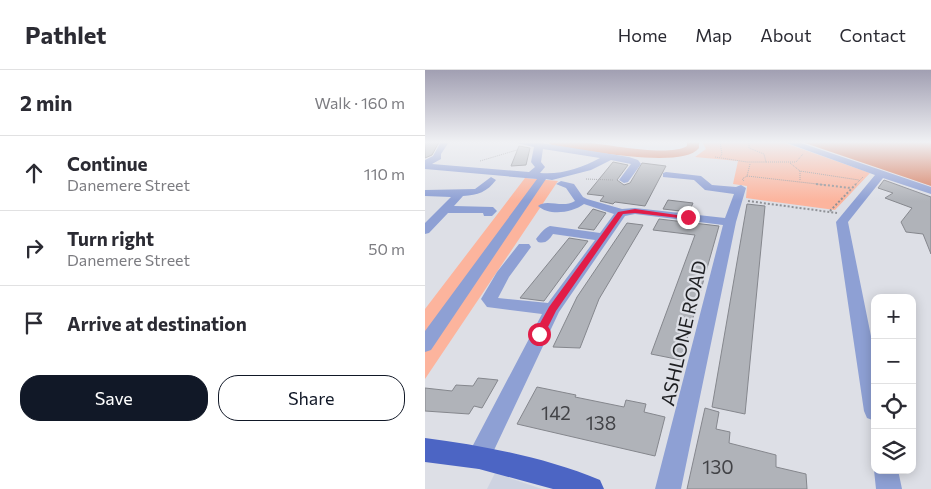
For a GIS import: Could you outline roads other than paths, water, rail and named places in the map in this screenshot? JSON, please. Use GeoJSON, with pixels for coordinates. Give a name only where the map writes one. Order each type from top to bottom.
{"type":"FeatureCollection","features":[{"type":"Feature","properties":{"kind":"main road"},"geometry":{"type":"LineString","coordinates":[[425,450],[479,457],[533,470],[591,489]]}},
{"type":"Feature","properties":{"kind":"street"},"geometry":{"type":"LineString","coordinates":[[425,345],[537,176],[540,167],[536,162]]}},
{"type":"Feature","properties":{"kind":"street"},"geometry":{"type":"LineString","coordinates":[[425,165],[552,177],[588,168],[600,162]]}},
{"type":"Feature","properties":{"kind":"street"},"geometry":{"type":"LineString","coordinates":[[624,180],[636,164],[633,162]]}},
{"type":"Feature","properties":{"kind":"street"},"geometry":{"type":"LineString","coordinates":[[845,162],[931,191]]}},
{"type":"Feature","properties":{"kind":"street","name":"ASHLONE ROAD"},"geometry":{"type":"LineString","coordinates":[[666,176],[692,174],[709,188],[741,189],[730,222],[668,489]]}},
{"type":"Feature","properties":{"kind":"street"},"geometry":{"type":"LineString","coordinates":[[871,389],[843,237],[842,222],[881,174]]}},
{"type":"Feature","properties":{"kind":"street"},"geometry":{"type":"LineString","coordinates":[[425,193],[476,196],[491,180]]}},
{"type":"Feature","properties":{"kind":"street"},"geometry":{"type":"LineString","coordinates":[[561,184],[570,186],[582,200],[621,213],[635,211],[730,222]]}},
{"type":"Feature","properties":{"kind":"street"},"geometry":{"type":"LineString","coordinates":[[425,230],[445,210],[457,194]]}},
{"type":"Feature","properties":{"kind":"street"},"geometry":{"type":"LineString","coordinates":[[544,206],[568,209],[573,208],[582,200]]}},
{"type":"Feature","properties":{"kind":"street"},"geometry":{"type":"LineString","coordinates":[[445,210],[490,209]]}},
{"type":"Feature","properties":{"kind":"street"},"geometry":{"type":"LineString","coordinates":[[479,457],[552,310],[621,213]]}},
{"type":"Feature","properties":{"kind":"street"},"geometry":{"type":"LineString","coordinates":[[543,239],[550,230],[603,237]]}},
{"type":"Feature","properties":{"kind":"street"},"geometry":{"type":"LineString","coordinates":[[524,247],[502,275],[489,299],[493,303],[552,310]]}},
{"type":"Feature","properties":{"kind":"street"},"geometry":{"type":"LineString","coordinates":[[886,474],[889,489]]}}]}
